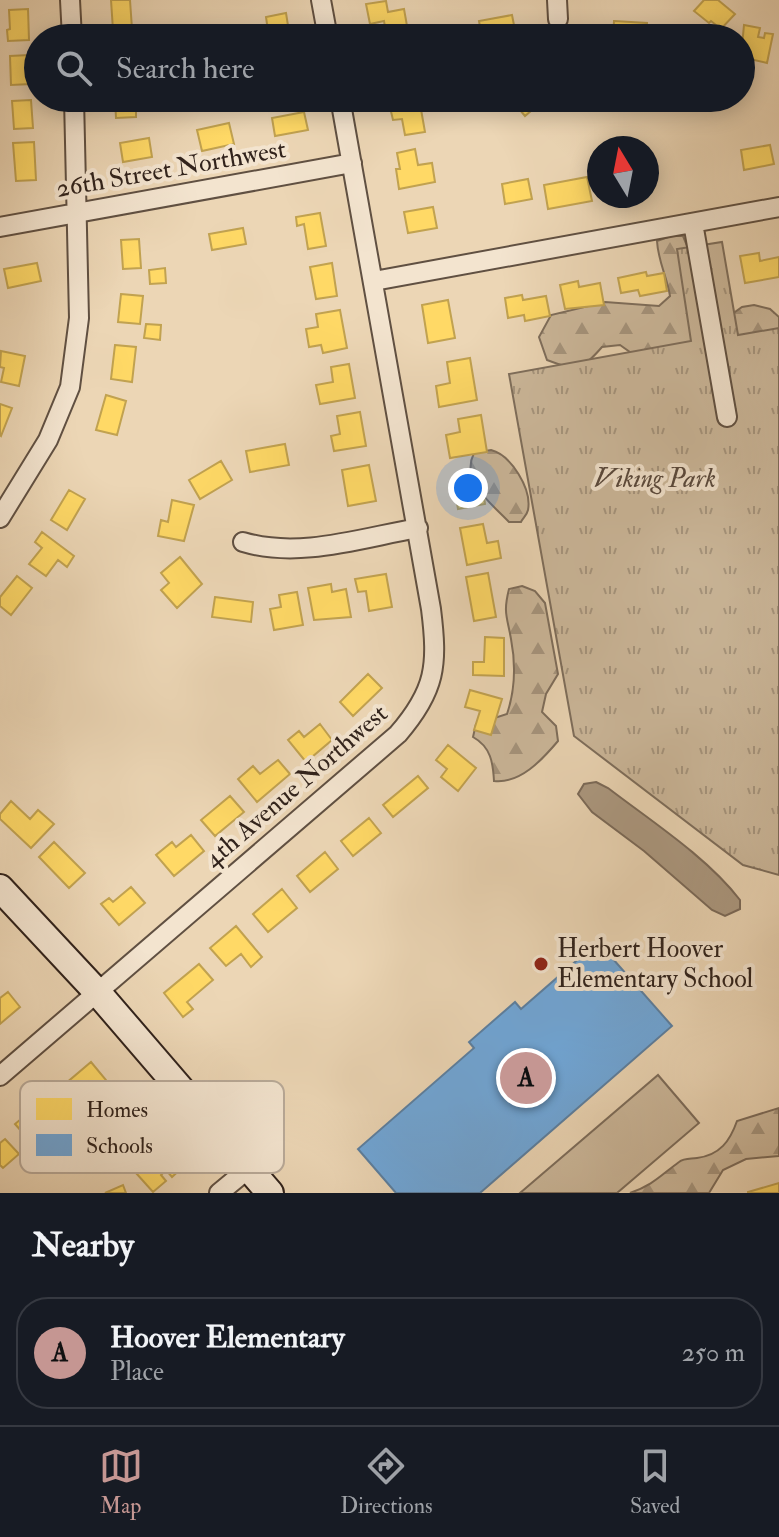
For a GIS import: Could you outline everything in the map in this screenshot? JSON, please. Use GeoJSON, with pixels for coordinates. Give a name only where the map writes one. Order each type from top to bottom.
{"type":"FeatureCollection","features":[{"type":"Feature","properties":{"kind":"main road"},"geometry":{"type":"LineString","coordinates":[[0,888],[98,993],[173,1081]]}},
{"type":"Feature","properties":{"kind":"main road"},"geometry":{"type":"LineString","coordinates":[[252,1173],[270,1193]]}},
{"type":"Feature","properties":{"kind":"street"},"geometry":{"type":"LineString","coordinates":[[70,0],[71,24]]}},
{"type":"Feature","properties":{"kind":"street"},"geometry":{"type":"LineString","coordinates":[[321,0],[325,24]]}},
{"type":"Feature","properties":{"kind":"street"},"geometry":{"type":"LineString","coordinates":[[0,518],[48,440],[70,387],[79,318],[74,112]]}},
{"type":"Feature","properties":{"kind":"street","name":"4th Avenue Northwest"},"geometry":{"type":"LineString","coordinates":[[0,1076],[398,734],[416,713],[435,667],[435,641],[418,528],[343,112]]}},
{"type":"Feature","properties":{"kind":"street","name":"26th Street Northwest"},"geometry":{"type":"LineString","coordinates":[[0,227],[352,163]]}},
{"type":"Feature","properties":{"kind":"street"},"geometry":{"type":"LineString","coordinates":[[374,281],[779,207]]}},
{"type":"Feature","properties":{"kind":"street"},"geometry":{"type":"LineString","coordinates":[[693,223],[727,417]]}},
{"type":"Feature","properties":{"kind":"street"},"geometry":{"type":"LineString","coordinates":[[243,542],[272,549],[296,549],[418,528]]}},
{"type":"Feature","properties":{"kind":"street"},"geometry":{"type":"LineString","coordinates":[[219,1193],[243,1173]]}},
{"type":"Feature","properties":{"kind":"green space"},"geometry":{"type":"Polygon","coordinates":[[[683,236],[690,253],[703,343],[654,369],[620,345],[602,347],[578,366],[565,366],[547,360],[539,337],[551,315],[605,302],[659,306],[670,296],[657,241],[683,236]]]}},
{"type":"Feature","properties":{"kind":"green space","name":"Viking Park"},"geometry":{"type":"Polygon","coordinates":[[[722,242],[738,335],[779,328],[779,875],[743,865],[574,736],[509,374],[691,341],[677,249],[722,242]]]}},
{"type":"Feature","properties":{"kind":"green space"},"geometry":{"type":"Polygon","coordinates":[[[754,305],[770,309],[779,317],[779,408],[766,402],[728,317],[742,307],[754,305]]]}},
{"type":"Feature","properties":{"kind":"green space"},"geometry":{"type":"Polygon","coordinates":[[[491,450],[513,466],[527,492],[528,510],[521,522],[509,522],[474,482],[471,463],[474,453],[491,450]]]}},
{"type":"Feature","properties":{"kind":"green space"},"geometry":{"type":"Polygon","coordinates":[[[522,586],[535,591],[545,603],[558,674],[546,694],[542,712],[556,726],[558,741],[538,763],[521,775],[494,781],[487,751],[473,737],[476,724],[507,714],[514,668],[506,604],[509,589],[522,586]]]}},
{"type":"Feature","properties":{"kind":"green space"},"geometry":{"type":"Polygon","coordinates":[[[658,1075],[699,1123],[617,1193],[520,1193],[658,1075]]]}},
{"type":"Feature","properties":{"kind":"green space"},"geometry":{"type":"Polygon","coordinates":[[[779,1108],[779,1156],[746,1159],[723,1170],[709,1193],[630,1193],[651,1183],[685,1159],[718,1150],[731,1135],[737,1121],[779,1108]]]}},
{"type":"Feature","properties":{"kind":"shaded area"},"geometry":{"type":"Polygon","coordinates":[[[596,782],[695,854],[727,884],[740,900],[740,909],[725,916],[712,910],[644,851],[592,812],[578,794],[584,784],[596,782]]]}},
{"type":"Feature","properties":{"kind":"building: Homes"},"geometry":{"type":"Polygon","coordinates":[[[111,0],[130,0],[132,24],[113,24],[111,0]]]}},
{"type":"Feature","properties":{"kind":"building: Homes"},"geometry":{"type":"Polygon","coordinates":[[[704,0],[718,0],[735,14],[726,24],[715,24],[694,11],[704,0]]]}},
{"type":"Feature","properties":{"kind":"building: Homes"},"geometry":{"type":"Polygon","coordinates":[[[386,1],[388,12],[404,9],[407,24],[385,24],[384,21],[370,24],[366,4],[386,1]]]}},
{"type":"Feature","properties":{"kind":"building: Homes"},"geometry":{"type":"Polygon","coordinates":[[[28,9],[24,40],[8,41],[9,10],[28,9]]]}},
{"type":"Feature","properties":{"kind":"building: Homes"},"geometry":{"type":"Polygon","coordinates":[[[286,13],[288,24],[267,24],[266,17],[286,13]]]}},
{"type":"Feature","properties":{"kind":"building: Homes"},"geometry":{"type":"Polygon","coordinates":[[[512,15],[514,24],[480,24],[479,21],[512,15]]]}},
{"type":"Feature","properties":{"kind":"building: Homes"},"geometry":{"type":"Polygon","coordinates":[[[614,21],[647,23],[647,24],[614,24],[614,21]]]}},
{"type":"Feature","properties":{"kind":"building: Homes"},"geometry":{"type":"Polygon","coordinates":[[[755,27],[760,28],[758,37],[764,38],[765,33],[773,34],[767,63],[755,60],[755,27]]]}},
{"type":"Feature","properties":{"kind":"building: Homes"},"geometry":{"type":"Polygon","coordinates":[[[24,55],[24,84],[11,85],[10,56],[24,55]]]}},
{"type":"Feature","properties":{"kind":"building: Homes"},"geometry":{"type":"Polygon","coordinates":[[[24,100],[24,112],[32,112],[33,128],[14,129],[12,101],[24,100]]]}},
{"type":"Feature","properties":{"kind":"building: Homes"},"geometry":{"type":"Polygon","coordinates":[[[116,112],[136,112],[136,117],[116,118],[116,112]]]}},
{"type":"Feature","properties":{"kind":"building: Homes"},"geometry":{"type":"Polygon","coordinates":[[[304,112],[308,130],[275,136],[272,118],[304,112]]]}},
{"type":"Feature","properties":{"kind":"building: Homes"},"geometry":{"type":"Polygon","coordinates":[[[391,112],[421,112],[425,132],[405,135],[402,119],[393,120],[391,112]]]}},
{"type":"Feature","properties":{"kind":"building: Homes"},"geometry":{"type":"Polygon","coordinates":[[[229,123],[234,144],[202,151],[197,130],[229,123]]]}},
{"type":"Feature","properties":{"kind":"building: Homes"},"geometry":{"type":"Polygon","coordinates":[[[149,138],[152,157],[123,162],[120,143],[149,138]]]}},
{"type":"Feature","properties":{"kind":"building: Homes"},"geometry":{"type":"Polygon","coordinates":[[[34,142],[36,180],[16,181],[13,143],[34,142]]]}},
{"type":"Feature","properties":{"kind":"building: Homes"},"geometry":{"type":"Polygon","coordinates":[[[770,145],[774,164],[744,170],[741,150],[770,145]]]}},
{"type":"Feature","properties":{"kind":"building: Homes"},"geometry":{"type":"Polygon","coordinates":[[[415,149],[418,165],[432,163],[435,182],[399,189],[397,153],[415,149]]]}},
{"type":"Feature","properties":{"kind":"building: Homes"},"geometry":{"type":"Polygon","coordinates":[[[587,177],[587,202],[548,209],[544,185],[587,177]]]}},
{"type":"Feature","properties":{"kind":"building: Homes"},"geometry":{"type":"Polygon","coordinates":[[[528,179],[532,199],[505,204],[502,184],[528,179]]]}},
{"type":"Feature","properties":{"kind":"building: Homes"},"geometry":{"type":"Polygon","coordinates":[[[433,207],[437,228],[408,233],[404,212],[433,207]]]}},
{"type":"Feature","properties":{"kind":"building: Homes"},"geometry":{"type":"Polygon","coordinates":[[[320,213],[326,246],[308,249],[304,224],[297,226],[296,217],[320,213]]]}},
{"type":"Feature","properties":{"kind":"building: Homes"},"geometry":{"type":"Polygon","coordinates":[[[243,228],[246,244],[212,250],[209,234],[243,228]]]}},
{"type":"Feature","properties":{"kind":"building: Homes"},"geometry":{"type":"Polygon","coordinates":[[[139,239],[141,268],[123,269],[121,240],[139,239]]]}},
{"type":"Feature","properties":{"kind":"building: Homes"},"geometry":{"type":"Polygon","coordinates":[[[759,253],[760,261],[779,257],[779,277],[745,283],[740,256],[759,253]]]}},
{"type":"Feature","properties":{"kind":"building: Homes"},"geometry":{"type":"Polygon","coordinates":[[[37,263],[41,281],[8,288],[4,269],[37,263]]]}},
{"type":"Feature","properties":{"kind":"building: Homes"},"geometry":{"type":"Polygon","coordinates":[[[332,263],[337,296],[316,299],[310,267],[332,263]]]}},
{"type":"Feature","properties":{"kind":"building: Homes"},"geometry":{"type":"Polygon","coordinates":[[[165,268],[166,283],[150,284],[149,270],[165,268]]]}},
{"type":"Feature","properties":{"kind":"building: Homes"},"geometry":{"type":"Polygon","coordinates":[[[646,272],[647,276],[664,273],[667,291],[640,296],[638,290],[621,293],[618,278],[646,272]]]}},
{"type":"Feature","properties":{"kind":"building: Homes"},"geometry":{"type":"Polygon","coordinates":[[[578,281],[579,287],[600,283],[604,305],[565,309],[560,285],[578,281]]]}},
{"type":"Feature","properties":{"kind":"building: Homes"},"geometry":{"type":"Polygon","coordinates":[[[121,294],[143,296],[140,324],[118,322],[121,294]]]}},
{"type":"Feature","properties":{"kind":"building: Homes"},"geometry":{"type":"Polygon","coordinates":[[[522,295],[523,300],[546,296],[550,316],[525,321],[524,315],[508,318],[505,298],[522,295]]]}},
{"type":"Feature","properties":{"kind":"building: Homes"},"geometry":{"type":"Polygon","coordinates":[[[448,300],[455,338],[428,343],[422,305],[448,300]]]}},
{"type":"Feature","properties":{"kind":"building: Homes"},"geometry":{"type":"Polygon","coordinates":[[[340,310],[347,348],[323,353],[321,345],[309,347],[306,329],[318,327],[316,314],[340,310]]]}},
{"type":"Feature","properties":{"kind":"building: Homes"},"geometry":{"type":"Polygon","coordinates":[[[146,324],[161,325],[160,340],[144,338],[146,324]]]}},
{"type":"Feature","properties":{"kind":"building: Homes"},"geometry":{"type":"Polygon","coordinates":[[[115,345],[136,347],[132,382],[111,379],[115,345]]]}},
{"type":"Feature","properties":{"kind":"building: Homes"},"geometry":{"type":"Polygon","coordinates":[[[1,351],[25,356],[19,386],[1,382],[4,368],[0,367],[1,351]]]}},
{"type":"Feature","properties":{"kind":"building: Homes"},"geometry":{"type":"Polygon","coordinates":[[[470,358],[477,400],[439,407],[436,386],[450,383],[447,362],[470,358]]]}},
{"type":"Feature","properties":{"kind":"building: Homes"},"geometry":{"type":"Polygon","coordinates":[[[349,364],[355,398],[320,404],[316,385],[333,382],[331,367],[349,364]]]}},
{"type":"Feature","properties":{"kind":"building: Homes"},"geometry":{"type":"Polygon","coordinates":[[[106,395],[126,401],[117,435],[96,430],[106,395]]]}},
{"type":"Feature","properties":{"kind":"building: Homes"},"geometry":{"type":"Polygon","coordinates":[[[0,404],[12,408],[1,436],[0,435],[0,404]]]}},
{"type":"Feature","properties":{"kind":"building: Homes"},"geometry":{"type":"Polygon","coordinates":[[[360,412],[366,446],[334,451],[331,436],[340,434],[337,416],[360,412]]]}},
{"type":"Feature","properties":{"kind":"building: Homes"},"geometry":{"type":"Polygon","coordinates":[[[481,415],[487,452],[450,458],[446,435],[460,432],[458,419],[481,415]]]}},
{"type":"Feature","properties":{"kind":"building: Homes"},"geometry":{"type":"Polygon","coordinates":[[[285,444],[289,465],[250,472],[246,451],[285,444]]]}},
{"type":"Feature","properties":{"kind":"building: Homes"},"geometry":{"type":"Polygon","coordinates":[[[221,461],[232,480],[200,499],[189,480],[221,461]]]}},
{"type":"Feature","properties":{"kind":"building: Homes"},"geometry":{"type":"Polygon","coordinates":[[[369,465],[376,501],[348,506],[342,470],[369,465]]]}},
{"type":"Feature","properties":{"kind":"building: Homes"},"geometry":{"type":"Polygon","coordinates":[[[482,482],[485,504],[458,509],[454,487],[482,482]]]}},
{"type":"Feature","properties":{"kind":"building: Homes"},"geometry":{"type":"Polygon","coordinates":[[[69,490],[85,499],[67,530],[51,520],[69,490]]]}},
{"type":"Feature","properties":{"kind":"building: Homes"},"geometry":{"type":"Polygon","coordinates":[[[172,500],[194,505],[184,541],[158,536],[161,520],[168,522],[172,500]]]}},
{"type":"Feature","properties":{"kind":"building: Homes"},"geometry":{"type":"Polygon","coordinates":[[[483,524],[487,543],[498,541],[501,558],[467,565],[460,528],[483,524]]]}},
{"type":"Feature","properties":{"kind":"building: Homes"},"geometry":{"type":"Polygon","coordinates":[[[42,532],[74,556],[67,567],[58,560],[46,576],[29,564],[42,548],[35,542],[42,532]]]}},
{"type":"Feature","properties":{"kind":"building: Homes"},"geometry":{"type":"Polygon","coordinates":[[[180,557],[202,584],[177,608],[161,590],[169,583],[161,573],[180,557]]]}},
{"type":"Feature","properties":{"kind":"building: Homes"},"geometry":{"type":"Polygon","coordinates":[[[488,573],[496,617],[474,621],[466,577],[488,573]]]}},
{"type":"Feature","properties":{"kind":"building: Homes"},"geometry":{"type":"Polygon","coordinates":[[[386,574],[392,607],[369,611],[366,591],[358,592],[355,579],[386,574]]]}},
{"type":"Feature","properties":{"kind":"building: Homes"},"geometry":{"type":"Polygon","coordinates":[[[17,576],[32,588],[11,615],[0,606],[0,597],[17,576]]]}},
{"type":"Feature","properties":{"kind":"building: Homes"},"geometry":{"type":"Polygon","coordinates":[[[331,584],[332,592],[346,589],[351,617],[314,620],[308,588],[331,584]]]}},
{"type":"Feature","properties":{"kind":"building: Homes"},"geometry":{"type":"Polygon","coordinates":[[[297,592],[303,625],[274,630],[270,609],[281,607],[279,595],[297,592]]]}},
{"type":"Feature","properties":{"kind":"building: Homes"},"geometry":{"type":"Polygon","coordinates":[[[215,597],[253,602],[251,622],[212,617],[215,597]]]}},
{"type":"Feature","properties":{"kind":"building: Homes"},"geometry":{"type":"Polygon","coordinates":[[[485,637],[504,638],[504,676],[473,675],[473,662],[484,662],[485,637]]]}},
{"type":"Feature","properties":{"kind":"building: Homes"},"geometry":{"type":"Polygon","coordinates":[[[368,674],[382,688],[353,716],[340,702],[368,674]]]}},
{"type":"Feature","properties":{"kind":"building: Homes"},"geometry":{"type":"Polygon","coordinates":[[[470,690],[502,699],[491,735],[474,730],[480,711],[465,707],[470,690]]]}},
{"type":"Feature","properties":{"kind":"building: Homes"},"geometry":{"type":"Polygon","coordinates":[[[320,724],[332,740],[306,762],[288,740],[299,731],[304,737],[320,724]]]}},
{"type":"Feature","properties":{"kind":"building: Homes"},"geometry":{"type":"Polygon","coordinates":[[[448,745],[476,768],[458,791],[441,777],[447,769],[436,760],[448,745]]]}},
{"type":"Feature","properties":{"kind":"building: Homes"},"geometry":{"type":"Polygon","coordinates":[[[278,760],[290,774],[257,802],[238,779],[253,766],[260,774],[278,760]]]}},
{"type":"Feature","properties":{"kind":"building: Homes"},"geometry":{"type":"Polygon","coordinates":[[[418,776],[428,788],[393,817],[383,805],[418,776]]]}},
{"type":"Feature","properties":{"kind":"building: Homes"},"geometry":{"type":"Polygon","coordinates":[[[230,796],[244,812],[215,836],[201,820],[230,796]]]}},
{"type":"Feature","properties":{"kind":"building: Homes"},"geometry":{"type":"Polygon","coordinates":[[[11,801],[30,819],[38,810],[54,824],[31,848],[0,819],[0,814],[11,801]]]}},
{"type":"Feature","properties":{"kind":"building: Homes"},"geometry":{"type":"Polygon","coordinates":[[[369,818],[381,833],[353,856],[341,841],[369,818]]]}},
{"type":"Feature","properties":{"kind":"building: Homes"},"geometry":{"type":"Polygon","coordinates":[[[191,835],[204,851],[174,876],[156,855],[172,842],[176,847],[191,835]]]}},
{"type":"Feature","properties":{"kind":"building: Homes"},"geometry":{"type":"Polygon","coordinates":[[[54,842],[85,873],[69,888],[39,857],[54,842]]]}},
{"type":"Feature","properties":{"kind":"building: Homes"},"geometry":{"type":"Polygon","coordinates":[[[325,852],[338,869],[310,892],[297,876],[325,852]]]}},
{"type":"Feature","properties":{"kind":"building: Homes"},"geometry":{"type":"Polygon","coordinates":[[[131,887],[145,903],[119,925],[101,904],[109,898],[113,902],[131,887]]]}},
{"type":"Feature","properties":{"kind":"building: Homes"},"geometry":{"type":"Polygon","coordinates":[[[282,889],[297,908],[268,932],[253,914],[282,889]]]}},
{"type":"Feature","properties":{"kind":"building: Homes"},"geometry":{"type":"Polygon","coordinates":[[[236,926],[262,957],[251,967],[241,954],[226,966],[210,948],[236,926]]]}},
{"type":"Feature","properties":{"kind":"building: Homes"},"geometry":{"type":"Polygon","coordinates":[[[199,964],[213,980],[187,1002],[193,1009],[183,1017],[164,993],[199,964]]]}},
{"type":"Feature","properties":{"kind":"building: Homes"},"geometry":{"type":"Polygon","coordinates":[[[8,992],[20,1007],[0,1024],[0,998],[8,992]]]}},
{"type":"Feature","properties":{"kind":"building: Homes"},"geometry":{"type":"Polygon","coordinates":[[[91,1062],[106,1080],[105,1081],[69,1081],[91,1062]]]}},
{"type":"Feature","properties":{"kind":"building: Homes"},"geometry":{"type":"Polygon","coordinates":[[[5,1139],[19,1154],[3,1168],[0,1165],[0,1143],[5,1139]]]}},
{"type":"Feature","properties":{"kind":"building: Homes"},"geometry":{"type":"Polygon","coordinates":[[[136,1173],[163,1173],[161,1175],[166,1181],[153,1192],[136,1173]]]}},
{"type":"Feature","properties":{"kind":"building: Homes"},"geometry":{"type":"Polygon","coordinates":[[[779,1183],[779,1193],[748,1193],[748,1192],[779,1183]]]}},
{"type":"Feature","properties":{"kind":"building: Homes"},"geometry":{"type":"Polygon","coordinates":[[[123,1185],[126,1193],[105,1193],[123,1185]]]}},
{"type":"Feature","properties":{"kind":"building: Schools"},"geometry":{"type":"Polygon","coordinates":[[[598,942],[672,1026],[480,1193],[396,1193],[358,1149],[474,1048],[469,1042],[515,1002],[521,1009],[598,942]]]}},
{"type":"Feature","properties":{"kind":"place","name":"Herbert Hoover Elementary School"},"geometry":{"type":"Point","coordinates":[541,964]}},
{"type":"Feature","properties":{"kind":"place","name":"Hoover Elementary"},"geometry":{"type":"Point","coordinates":[526,1078]}}]}
